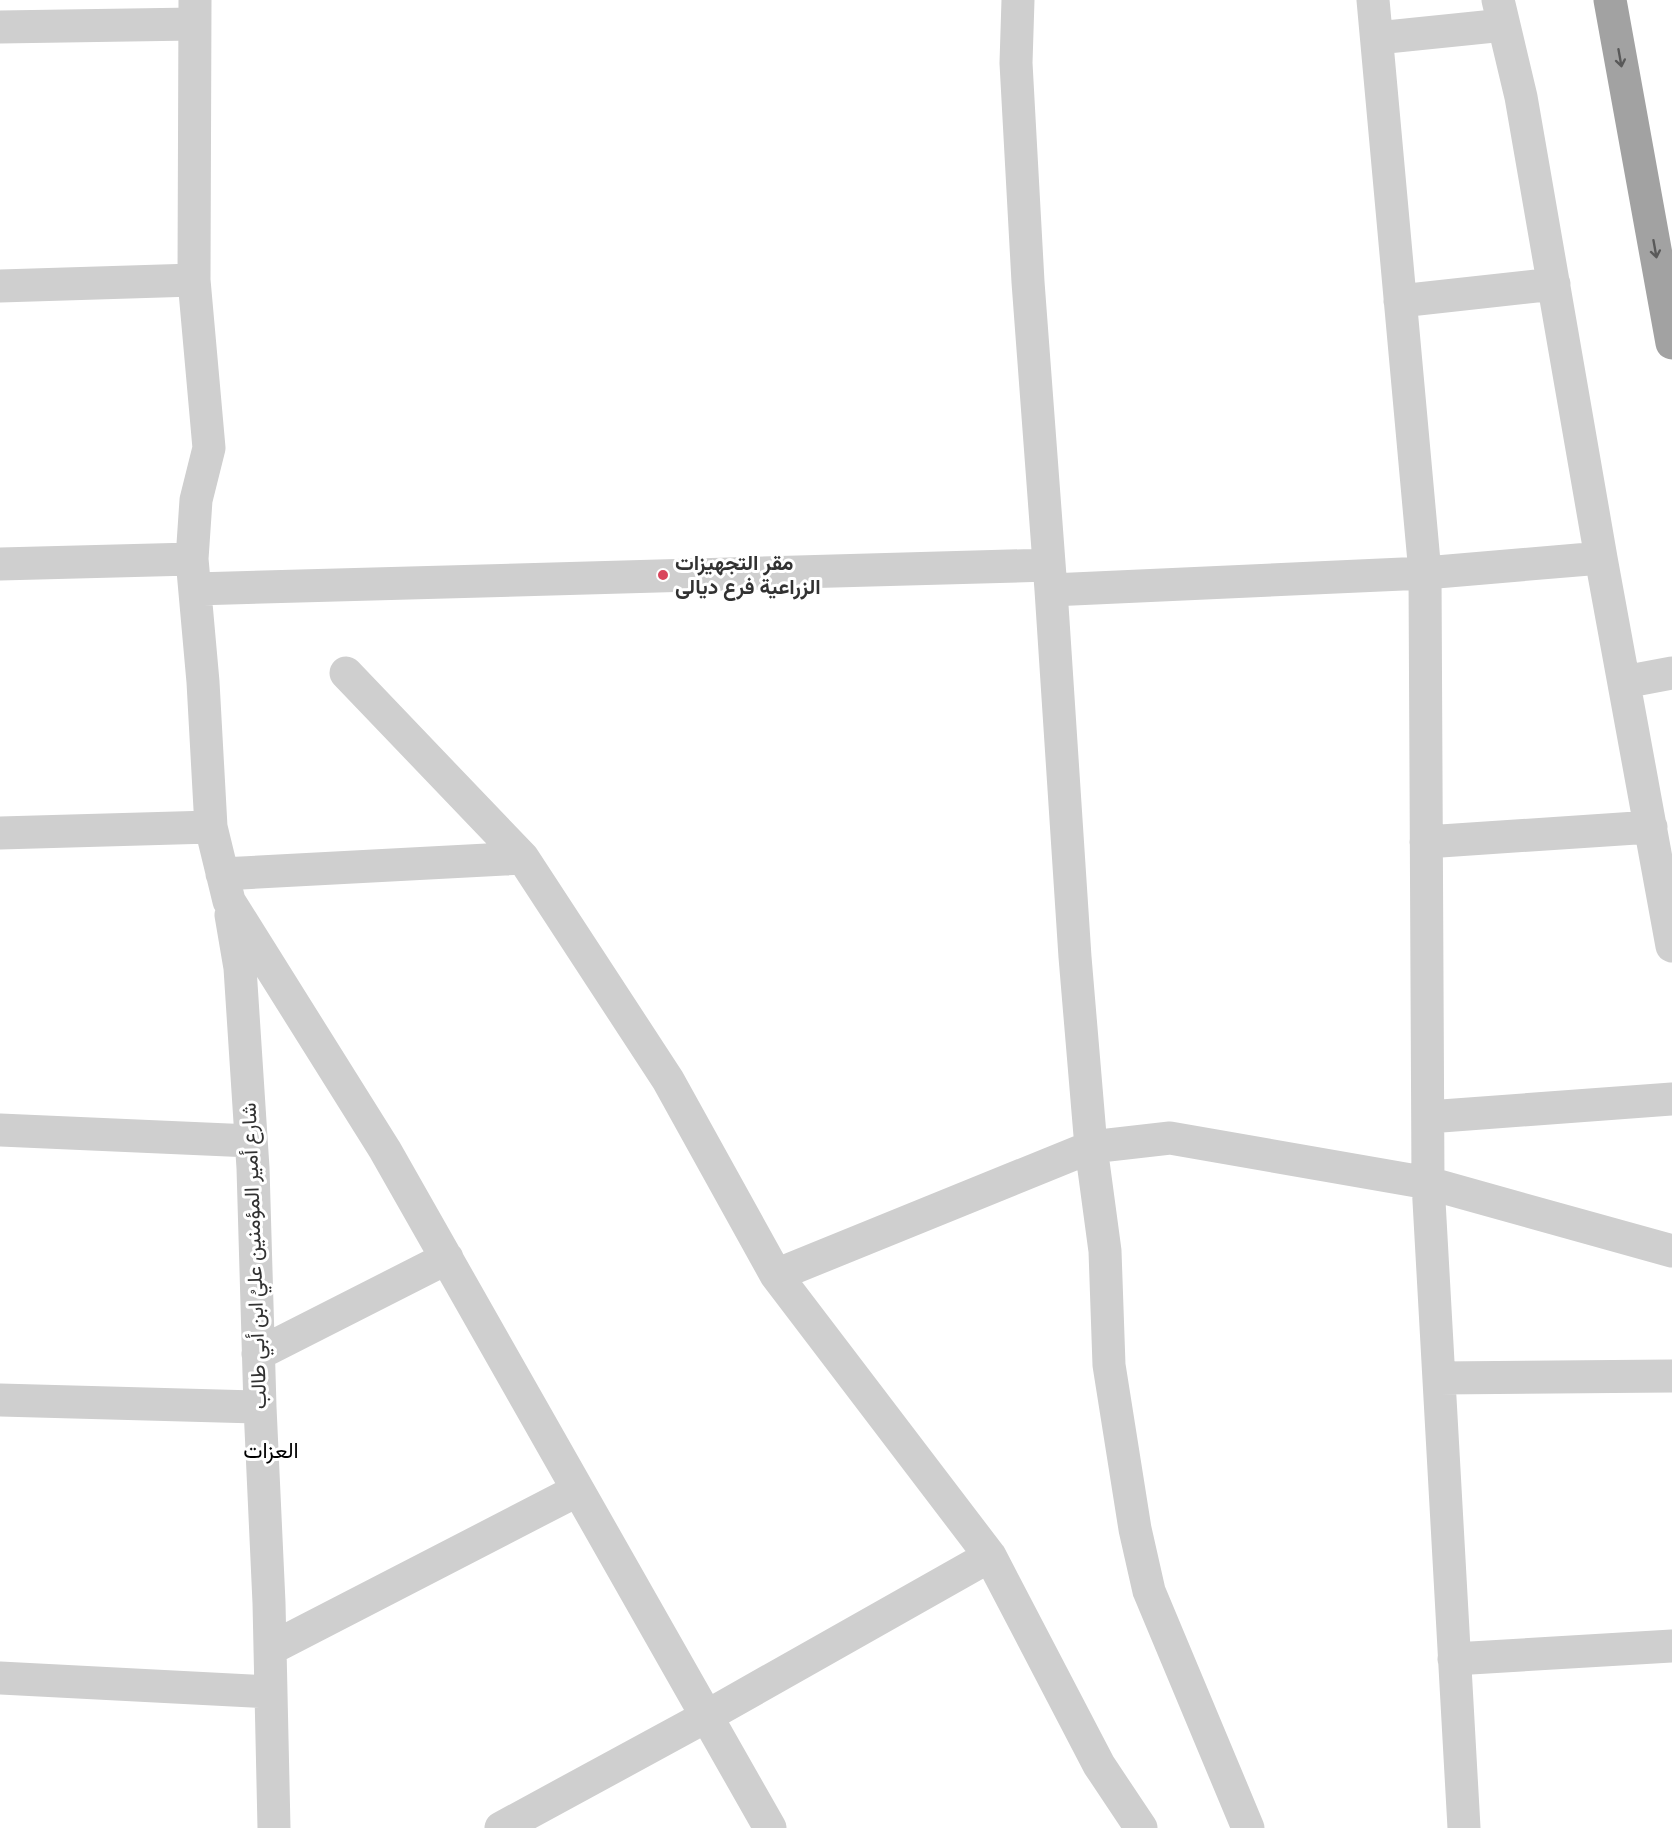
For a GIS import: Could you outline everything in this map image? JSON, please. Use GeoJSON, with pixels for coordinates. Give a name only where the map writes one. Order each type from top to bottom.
{"type":"FeatureCollection","features":[{"type":"Feature","properties":{"kind":"highway"},"geometry":{"type":"LineString","coordinates":[[1610,0],[1672,343]]}},
{"type":"Feature","properties":{"kind":"street"},"geometry":{"type":"LineString","coordinates":[[1018,0],[1016,63],[1027,270],[1075,957],[1091,1146],[1105,1251],[1109,1365],[1137,1539],[1149,1591],[1248,1828]]}},
{"type":"Feature","properties":{"kind":"street"},"geometry":{"type":"LineString","coordinates":[[1373,0],[1425,573],[1428,1183],[1464,1828]]}},
{"type":"Feature","properties":{"kind":"street"},"geometry":{"type":"LineString","coordinates":[[0,27],[195,12]]}},
{"type":"Feature","properties":{"kind":"street","name":"شارع أمير المؤمنين عليُ ابن أبي طالب"},"geometry":{"type":"LineString","coordinates":[[195,12],[194,280],[208,448],[196,500],[193,574],[212,827],[226,888],[240,968],[251,1141],[270,1648],[274,1828]]}},
{"type":"Feature","properties":{"kind":"street"},"geometry":{"type":"LineString","coordinates":[[1377,38],[1501,13],[1521,97],[1601,558],[1672,946]]}},
{"type":"Feature","properties":{"kind":"street"},"geometry":{"type":"LineString","coordinates":[[0,286],[194,280]]}},
{"type":"Feature","properties":{"kind":"street"},"geometry":{"type":"LineString","coordinates":[[1400,301],[1554,284]]}},
{"type":"Feature","properties":{"kind":"street"},"geometry":{"type":"LineString","coordinates":[[0,564],[193,574],[1050,578],[1425,573],[1601,558]]}},
{"type":"Feature","properties":{"kind":"street"},"geometry":{"type":"LineString","coordinates":[[346,673],[523,858],[668,1080],[776,1275],[990,1556],[1099,1765],[1142,1828]]}},
{"type":"Feature","properties":{"kind":"street"},"geometry":{"type":"LineString","coordinates":[[1624,682],[1672,673]]}},
{"type":"Feature","properties":{"kind":"street"},"geometry":{"type":"LineString","coordinates":[[0,833],[212,827]]}},
{"type":"Feature","properties":{"kind":"street"},"geometry":{"type":"LineString","coordinates":[[1426,842],[1651,827]]}},
{"type":"Feature","properties":{"kind":"street"},"geometry":{"type":"LineString","coordinates":[[523,858],[226,888],[385,1150],[770,1828]]}},
{"type":"Feature","properties":{"kind":"street"},"geometry":{"type":"LineString","coordinates":[[1428,1117],[1672,1099]]}},
{"type":"Feature","properties":{"kind":"street"},"geometry":{"type":"LineString","coordinates":[[0,1130],[251,1141]]}},
{"type":"Feature","properties":{"kind":"street"},"geometry":{"type":"LineString","coordinates":[[776,1275],[1091,1146],[1170,1138],[1428,1183],[1672,1251]]}},
{"type":"Feature","properties":{"kind":"street"},"geometry":{"type":"LineString","coordinates":[[258,1354],[447,1258]]}},
{"type":"Feature","properties":{"kind":"street"},"geometry":{"type":"LineString","coordinates":[[1439,1378],[1672,1376]]}},
{"type":"Feature","properties":{"kind":"street"},"geometry":{"type":"LineString","coordinates":[[0,1400],[260,1407]]}},
{"type":"Feature","properties":{"kind":"street"},"geometry":{"type":"LineString","coordinates":[[270,1648],[578,1490]]}},
{"type":"Feature","properties":{"kind":"street"},"geometry":{"type":"LineString","coordinates":[[501,1828],[707,1716],[990,1556]]}},
{"type":"Feature","properties":{"kind":"street"},"geometry":{"type":"LineString","coordinates":[[1454,1659],[1672,1646]]}},
{"type":"Feature","properties":{"kind":"street"},"geometry":{"type":"LineString","coordinates":[[0,1678],[271,1692]]}},
{"type":"Feature","properties":{"kind":"place","name":"مقر التجهيزات الزراعية فرع ديالى"},"geometry":{"type":"Point","coordinates":[663,575]}},
{"type":"Feature","properties":{"kind":"district","name":"العزات"},"geometry":{"type":"Point","coordinates":[271,1450]}}]}
